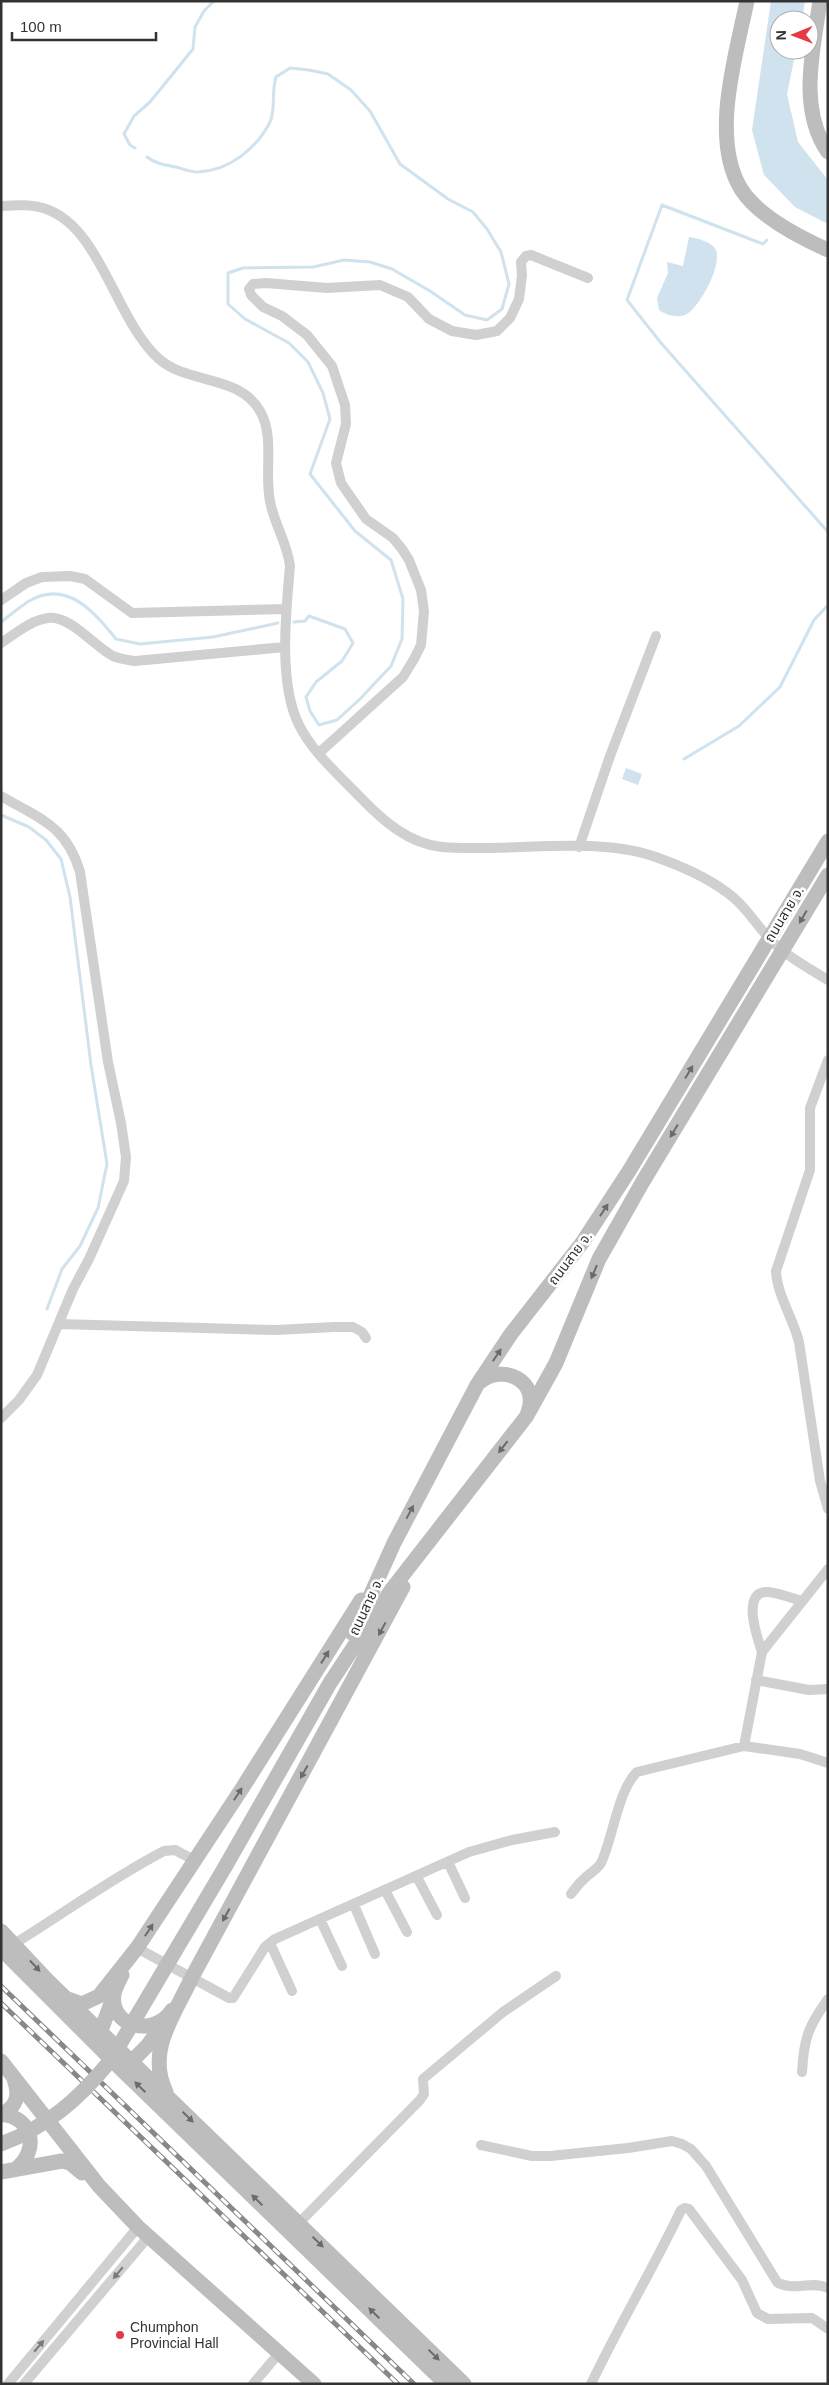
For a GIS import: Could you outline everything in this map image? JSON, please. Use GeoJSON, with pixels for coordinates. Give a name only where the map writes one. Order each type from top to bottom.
{"type":"FeatureCollection","features":[{"type":"Feature","properties":{"kind":"main road"},"geometry":{"type":"LineString","coordinates":[[747,1],[727,114],[730,163],[741,189],[754,203],[777,223],[828,250]]}},
{"type":"Feature","properties":{"kind":"main road"},"geometry":{"type":"LineString","coordinates":[[820,1],[811,68],[812,111],[818,138],[828,152]]}},
{"type":"Feature","properties":{"kind":"main road","name":"ถนนสาย จ."},"geometry":{"type":"LineString","coordinates":[[330,1683],[394,1543],[477,1385],[512,1334],[582,1243],[629,1171],[828,841]]}},
{"type":"Feature","properties":{"kind":"main road","name":"ถนนสาย จ."},"geometry":{"type":"LineString","coordinates":[[1,2144],[41,2126],[58,2115],[94,2082],[110,2061],[225,1867],[330,1683],[392,1589],[526,1417],[556,1363],[599,1259],[642,1183],[784,951],[828,875]]}},
{"type":"Feature","properties":{"kind":"main road"},"geometry":{"type":"LineString","coordinates":[[477,1385],[488,1376],[497,1373],[515,1377],[528,1390],[530,1399],[526,1417]]}},
{"type":"Feature","properties":{"kind":"main road"},"geometry":{"type":"LineString","coordinates":[[66,1998],[82,2004],[99,1996],[137,1948],[355,1610],[394,1543]]}},
{"type":"Feature","properties":{"kind":"main road"},"geometry":{"type":"LineString","coordinates":[[170,2098],[159,2072],[160,2044],[191,1979],[371,1649],[420,1555]]}},
{"type":"Feature","properties":{"kind":"main road"},"geometry":{"type":"LineString","coordinates":[[1,1931],[7,1946],[127,2066],[398,2328],[464,2384]]}},
{"type":"Feature","properties":{"kind":"main road"},"geometry":{"type":"LineString","coordinates":[[7,1946],[66,1998],[99,2038]]}},
{"type":"Feature","properties":{"kind":"main road"},"geometry":{"type":"LineString","coordinates":[[99,2038],[114,1994],[137,1948]]}},
{"type":"Feature","properties":{"kind":"main road"},"geometry":{"type":"LineString","coordinates":[[127,2066],[148,2045],[191,1979]]}},
{"type":"Feature","properties":{"kind":"main road"},"geometry":{"type":"LineString","coordinates":[[114,1994],[115,2005],[120,2014],[135,2026],[152,2026],[167,2017]]}},
{"type":"Feature","properties":{"kind":"main road"},"geometry":{"type":"LineString","coordinates":[[1,2061],[99,2186],[144,2232],[314,2384]]}},
{"type":"Feature","properties":{"kind":"main road"},"geometry":{"type":"LineString","coordinates":[[127,2066],[170,2098],[299,2223],[398,2328],[446,2384]]}},
{"type":"Feature","properties":{"kind":"main road"},"geometry":{"type":"LineString","coordinates":[[4,2115],[18,2099],[18,2091],[12,2074]]}},
{"type":"Feature","properties":{"kind":"main road"},"geometry":{"type":"LineString","coordinates":[[4,2115],[40,2110]]}},
{"type":"Feature","properties":{"kind":"main road"},"geometry":{"type":"LineString","coordinates":[[4,2115],[20,2121],[29,2133],[31,2143],[14,2168]]}},
{"type":"Feature","properties":{"kind":"main road"},"geometry":{"type":"LineString","coordinates":[[14,2168],[50,2154],[65,2142]]}},
{"type":"Feature","properties":{"kind":"main road"},"geometry":{"type":"LineString","coordinates":[[14,2168],[62,2161],[70,2163],[99,2186]]}},
{"type":"Feature","properties":{"kind":"street"},"geometry":{"type":"LineString","coordinates":[[1,206],[32,205],[47,209],[67,219],[94,255],[131,324],[158,358],[182,374],[235,388],[251,398],[261,412],[266,432],[270,502],[288,553],[290,566],[285,647],[294,713],[300,727],[319,752],[378,816],[424,843],[450,848],[579,847],[629,850],[660,858],[710,882],[735,898],[758,922],[770,939],[807,968],[828,980]]}},
{"type":"Feature","properties":{"kind":"street"},"geometry":{"type":"LineString","coordinates":[[319,752],[403,677],[421,644],[424,611],[421,590],[409,560],[402,549],[393,538],[366,519],[341,483],[336,463],[346,424],[345,405],[332,366],[307,335],[282,316],[263,307],[251,295],[249,289],[253,284],[266,283],[327,288],[380,285],[408,297],[430,319],[452,331],[476,335],[497,331],[510,318],[518,299],[522,275],[521,262],[526,256],[531,255],[588,278]]}},
{"type":"Feature","properties":{"kind":"street"},"geometry":{"type":"LineString","coordinates":[[1,600],[26,583],[42,577],[70,576],[85,579],[132,613],[286,609]]}},
{"type":"Feature","properties":{"kind":"street"},"geometry":{"type":"LineString","coordinates":[[1,643],[28,624],[48,618],[69,622],[94,644],[115,657],[135,661],[285,647]]}},
{"type":"Feature","properties":{"kind":"street"},"geometry":{"type":"LineString","coordinates":[[579,847],[610,756],[656,636]]}},
{"type":"Feature","properties":{"kind":"street"},"geometry":{"type":"LineString","coordinates":[[1,796],[47,822],[65,838],[74,852],[81,879],[108,1062],[126,1157],[124,1181],[116,1202],[74,1289],[37,1376],[19,1400],[1,1418]]}},
{"type":"Feature","properties":{"kind":"street"},"geometry":{"type":"LineString","coordinates":[[828,1060],[810,1108],[810,1170],[776,1271],[778,1284],[793,1320],[799,1342],[820,1481],[828,1509]]}},
{"type":"Feature","properties":{"kind":"street"},"geometry":{"type":"LineString","coordinates":[[59,1324],[276,1330],[334,1326],[353,1328],[362,1332],[366,1338]]}},
{"type":"Feature","properties":{"kind":"street"},"geometry":{"type":"LineString","coordinates":[[744,1746],[762,1652],[802,1601],[824,1581],[828,1570]]}},
{"type":"Feature","properties":{"kind":"street"},"geometry":{"type":"LineString","coordinates":[[762,1652],[752,1614],[758,1596],[761,1593],[768,1592],[802,1601]]}},
{"type":"Feature","properties":{"kind":"street"},"geometry":{"type":"LineString","coordinates":[[756,1680],[809,1690],[828,1689]]}},
{"type":"Feature","properties":{"kind":"street"},"geometry":{"type":"LineString","coordinates":[[572,1894],[584,1878],[599,1866],[632,1777],[637,1772],[744,1746],[800,1754],[828,1763]]}},
{"type":"Feature","properties":{"kind":"street"},"geometry":{"type":"LineString","coordinates":[[137,1948],[191,1979],[229,1998],[234,1998],[265,1947],[270,1943],[320,1918],[470,1852],[512,1840],[555,1832]]}},
{"type":"Feature","properties":{"kind":"street"},"geometry":{"type":"LineString","coordinates":[[7,1946],[164,1851],[175,1850],[194,1860]]}},
{"type":"Feature","properties":{"kind":"street"},"geometry":{"type":"LineString","coordinates":[[448,1862],[465,1898]]}},
{"type":"Feature","properties":{"kind":"street"},"geometry":{"type":"LineString","coordinates":[[417,1876],[437,1915]]}},
{"type":"Feature","properties":{"kind":"street"},"geometry":{"type":"LineString","coordinates":[[385,1890],[407,1932]]}},
{"type":"Feature","properties":{"kind":"street"},"geometry":{"type":"LineString","coordinates":[[354,1904],[376,1954]]}},
{"type":"Feature","properties":{"kind":"street"},"geometry":{"type":"LineString","coordinates":[[320,1918],[342,1966]]}},
{"type":"Feature","properties":{"kind":"street"},"geometry":{"type":"LineString","coordinates":[[270,1943],[292,1991]]}},
{"type":"Feature","properties":{"kind":"street"},"geometry":{"type":"LineString","coordinates":[[299,2223],[420,2100],[424,2094],[423,2079],[503,2012],[556,1976]]}},
{"type":"Feature","properties":{"kind":"street"},"geometry":{"type":"LineString","coordinates":[[802,2072],[804,2045],[811,2022],[828,1999]]}},
{"type":"Feature","properties":{"kind":"street"},"geometry":{"type":"LineString","coordinates":[[481,2145],[532,2156],[550,2156],[628,2148],[672,2141],[682,2144],[691,2149],[706,2166],[777,2282],[783,2286],[812,2284],[828,2288]]}},
{"type":"Feature","properties":{"kind":"street"},"geometry":{"type":"LineString","coordinates":[[591,2384],[681,2210],[685,2208],[689,2209],[742,2280],[757,2313],[768,2319],[812,2318],[828,2329]]}},
{"type":"Feature","properties":{"kind":"street"},"geometry":{"type":"LineString","coordinates":[[15,2375],[25,2383],[144,2232]]}},
{"type":"Feature","properties":{"kind":"street"},"geometry":{"type":"LineString","coordinates":[[8,2384],[144,2232]]}},
{"type":"Feature","properties":{"kind":"street"},"geometry":{"type":"LineString","coordinates":[[253,2384],[280,2352]]}},
{"type":"Feature","properties":{"kind":"water"},"geometry":{"type":"Polygon","coordinates":[[[771,1],[805,1],[804,10],[770,10],[771,1]]]}},
{"type":"Feature","properties":{"kind":"water"},"geometry":{"type":"Polygon","coordinates":[[[769,15],[769,60],[794,60],[787,94],[798,142],[828,180],[828,224],[795,207],[764,175],[752,130],[769,15]]]}},
{"type":"Feature","properties":{"kind":"water"},"geometry":{"type":"Polygon","coordinates":[[[689,237],[702,240],[714,247],[717,253],[714,273],[697,304],[691,311],[685,315],[671,316],[659,310],[657,298],[668,273],[667,262],[683,266],[689,237]]]}},
{"type":"Feature","properties":{"kind":"water"},"geometry":{"type":"Polygon","coordinates":[[[626,768],[642,774],[638,785],[622,779],[626,768]]]}},
{"type":"Feature","properties":{"kind":"waterway"},"geometry":{"type":"LineString","coordinates":[[135,148],[130,145],[124,134],[134,116],[150,102],[193,49],[195,27],[204,11],[214,1]]}},
{"type":"Feature","properties":{"kind":"waterway"},"geometry":{"type":"LineString","coordinates":[[147,157],[161,164],[193,172],[209,171],[231,163],[258,141],[270,122],[276,77],[290,68],[328,74],[351,90],[370,111],[400,164],[448,199],[473,212],[487,229],[501,252],[509,284],[502,309],[487,320],[465,315],[430,291],[392,269],[370,262],[344,260],[313,267],[243,268],[228,273],[228,304],[245,319],[289,343],[308,362],[323,393],[330,419],[310,474],[355,531],[391,560],[403,599],[402,639],[391,666],[337,720],[319,725],[310,711],[306,697],[316,682],[342,661],[353,643],[345,629],[309,616],[305,621],[294,622]]}},
{"type":"Feature","properties":{"kind":"waterway"},"geometry":{"type":"LineString","coordinates":[[767,240],[763,244],[662,205],[627,300],[661,343],[828,532]]}},
{"type":"Feature","properties":{"kind":"waterway"},"geometry":{"type":"LineString","coordinates":[[1,622],[29,601],[43,595],[56,594],[67,596],[89,609],[116,639],[140,644],[213,637],[278,623]]}},
{"type":"Feature","properties":{"kind":"waterway"},"geometry":{"type":"LineString","coordinates":[[684,759],[739,726],[780,687],[814,620],[828,605]]}},
{"type":"Feature","properties":{"kind":"waterway"},"geometry":{"type":"LineString","coordinates":[[1,815],[29,827],[46,840],[61,859],[70,897],[91,1065],[107,1164],[98,1208],[80,1246],[62,1269],[47,1309]]}},
{"type":"Feature","properties":{"kind":"railway"},"geometry":{"type":"LineString","coordinates":[[1,1986],[414,2384]]}},
{"type":"Feature","properties":{"kind":"railway"},"geometry":{"type":"LineString","coordinates":[[1,2003],[398,2384]]}},
{"type":"Feature","properties":{"kind":"place","name":"Chumphon Provincial Hall"},"geometry":{"type":"Point","coordinates":[120,2335]}}]}
